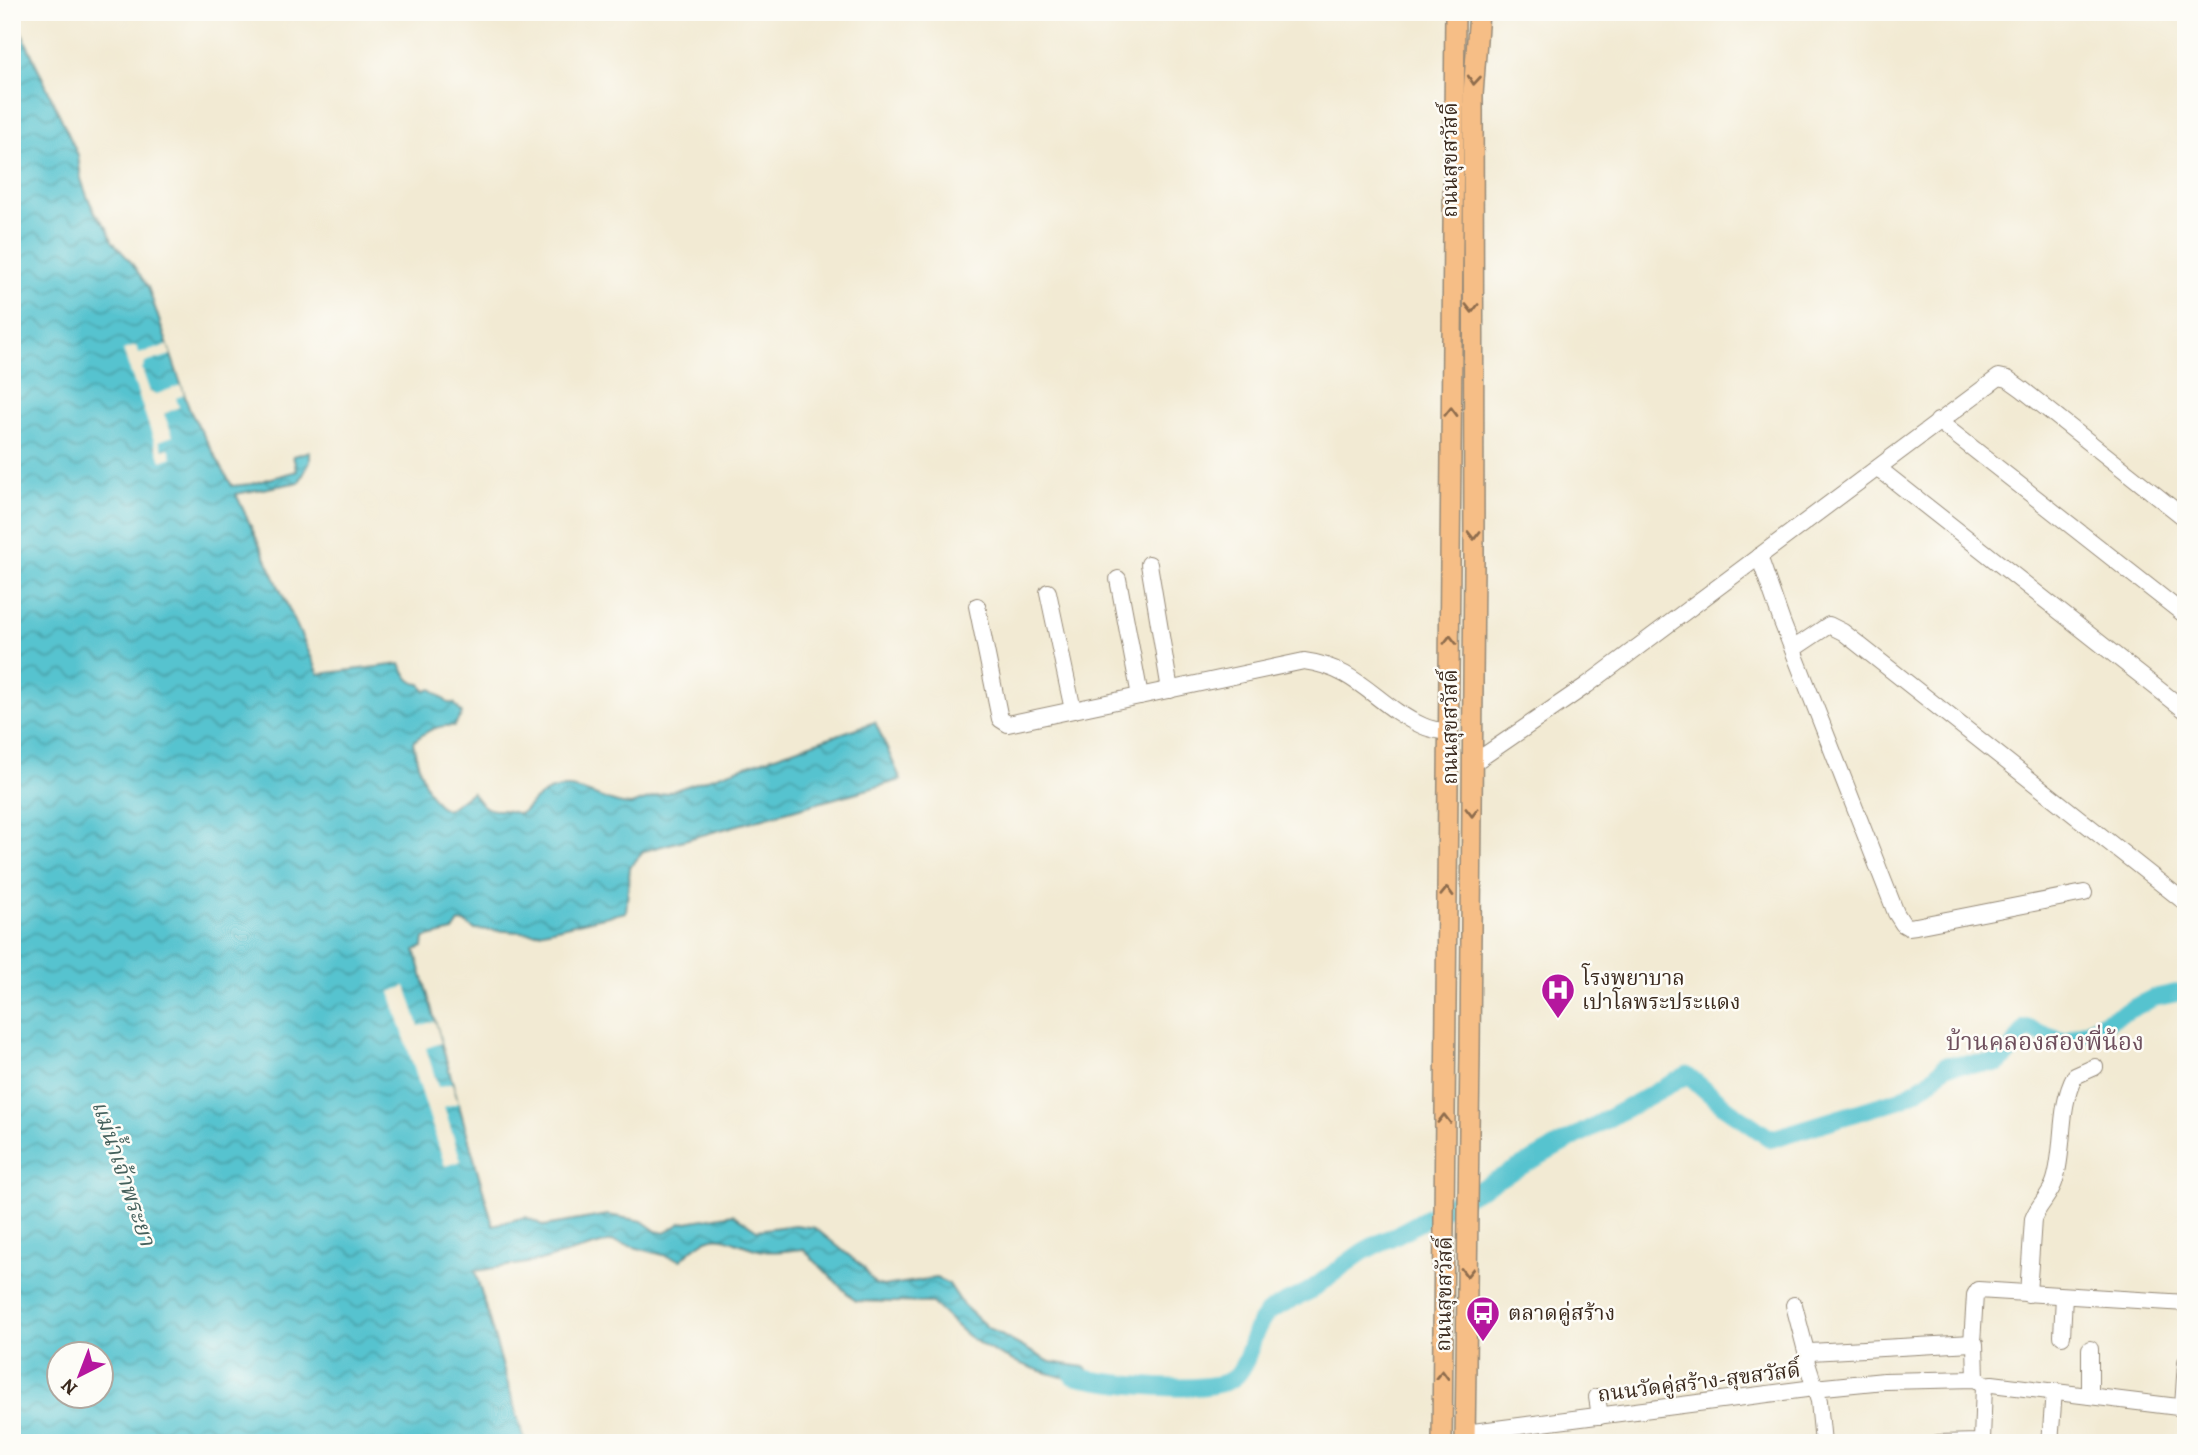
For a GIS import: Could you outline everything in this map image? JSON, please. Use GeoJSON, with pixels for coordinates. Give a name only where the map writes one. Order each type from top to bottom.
{"type":"FeatureCollection","features":[{"type":"Feature","properties":{"kind":"main road","name":"ถนนสุขสวัสดิ์"},"geometry":{"type":"LineString","coordinates":[[1442,1443],[1454,12]]}},
{"type":"Feature","properties":{"kind":"main road","name":"ถนนสุขสวัสดิ์"},"geometry":{"type":"LineString","coordinates":[[1465,1438],[1472,764],[1473,94],[1479,12]]}},
{"type":"Feature","properties":{"kind":"street"},"geometry":{"type":"LineString","coordinates":[[1472,764],[1587,685],[1938,421],[2003,377],[2052,412],[2186,519]]}},
{"type":"Feature","properties":{"kind":"street"},"geometry":{"type":"LineString","coordinates":[[1938,421],[2186,616]]}},
{"type":"Feature","properties":{"kind":"street"},"geometry":{"type":"LineString","coordinates":[[1878,468],[2186,711]]}},
{"type":"Feature","properties":{"kind":"street"},"geometry":{"type":"LineString","coordinates":[[1759,556],[1896,913],[1903,924],[1908,927],[1916,926],[2084,893]]}},
{"type":"Feature","properties":{"kind":"street"},"geometry":{"type":"LineString","coordinates":[[1149,564],[1170,690]]}},
{"type":"Feature","properties":{"kind":"street"},"geometry":{"type":"LineString","coordinates":[[1118,579],[1140,696]]}},
{"type":"Feature","properties":{"kind":"street"},"geometry":{"type":"LineString","coordinates":[[1048,592],[1073,710]]}},
{"type":"Feature","properties":{"kind":"street"},"geometry":{"type":"LineString","coordinates":[[977,606],[1000,719],[1008,723],[1304,661],[1322,663],[1350,676],[1409,719],[1425,727],[1450,732]]}},
{"type":"Feature","properties":{"kind":"street"},"geometry":{"type":"LineString","coordinates":[[1793,649],[1829,625],[1843,632],[2186,903]]}},
{"type":"Feature","properties":{"kind":"street"},"geometry":{"type":"LineString","coordinates":[[2028,1294],[2033,1219],[2036,1210],[2054,1185],[2068,1093],[2075,1076],[2095,1068]]}},
{"type":"Feature","properties":{"kind":"street"},"geometry":{"type":"LineString","coordinates":[[1938,1443],[1985,1441],[1975,1344],[1972,1343],[1975,1295],[1978,1290],[2186,1303]]}},
{"type":"Feature","properties":{"kind":"street"},"geometry":{"type":"LineString","coordinates":[[2062,1336],[2064,1296]]}},
{"type":"Feature","properties":{"kind":"street"},"geometry":{"type":"LineString","coordinates":[[1794,1305],[1807,1355]]}},
{"type":"Feature","properties":{"kind":"street","name":"ถนนวัดคู่สร้าง-สุขสวัสดิ์"},"geometry":{"type":"LineString","coordinates":[[1465,1438],[1600,1416],[1814,1388],[1807,1355],[1810,1352],[1972,1343]]}},
{"type":"Feature","properties":{"kind":"street"},"geometry":{"type":"LineString","coordinates":[[2090,1349],[2091,1396]]}},
{"type":"Feature","properties":{"kind":"street"},"geometry":{"type":"LineString","coordinates":[[1823,1443],[1819,1401],[1814,1388],[1884,1381],[1980,1382],[2184,1408],[2186,1362]]}},
{"type":"Feature","properties":{"kind":"street"},"geometry":{"type":"LineString","coordinates":[[2050,1443],[2054,1391]]}},
{"type":"Feature","properties":{"kind":"street"},"geometry":{"type":"LineString","coordinates":[[1597,1397],[1600,1416]]}},
{"type":"Feature","properties":{"kind":"water","name":"แม่น้ำเจ้าพระยา"},"geometry":{"type":"Polygon","coordinates":[[[12,12],[78,155],[81,179],[87,196],[95,213],[108,229],[112,241],[148,287],[190,411],[232,486],[251,484],[297,471],[293,456],[310,451],[310,462],[299,482],[236,494],[319,674],[400,664],[410,680],[421,684],[425,691],[432,689],[448,703],[454,703],[462,714],[454,726],[432,729],[413,742],[424,781],[440,806],[447,810],[472,792],[488,809],[519,814],[536,799],[561,788],[631,805],[875,722],[901,780],[644,851],[630,867],[626,912],[535,933],[474,929],[459,922],[453,931],[424,938],[423,947],[415,950],[493,1225],[526,1217],[544,1226],[608,1215],[642,1221],[656,1231],[665,1233],[681,1223],[733,1214],[757,1230],[795,1225],[815,1228],[863,1267],[875,1284],[883,1286],[937,1278],[949,1284],[963,1305],[988,1328],[1050,1362],[1084,1367],[1095,1378],[1094,1385],[1029,1367],[997,1354],[968,1336],[932,1303],[855,1301],[803,1249],[764,1251],[714,1238],[694,1248],[681,1260],[612,1241],[540,1261],[475,1271],[525,1443],[12,1443],[12,12]]]}},
{"type":"Feature","properties":{"kind":"pier"},"geometry":{"type":"Polygon","coordinates":[[[168,345],[171,355],[145,363],[142,369],[150,392],[157,394],[181,385],[184,395],[176,398],[179,407],[164,414],[173,436],[159,441],[163,450],[169,448],[172,457],[161,461],[123,350],[136,346],[139,354],[168,345]]]}},
{"type":"Feature","properties":{"kind":"pier"},"geometry":{"type":"Polygon","coordinates":[[[406,986],[419,1026],[435,1021],[441,1043],[426,1048],[438,1087],[452,1083],[458,1103],[444,1107],[461,1161],[445,1166],[390,992],[406,986]]]}},
{"type":"Feature","properties":{"kind":"waterway"},"geometry":{"type":"LineString","coordinates":[[1073,1376],[1158,1387],[1183,1388],[1224,1383],[1236,1376],[1241,1369],[1257,1328],[1272,1310],[1309,1291],[1366,1250],[1687,1075],[1771,1139],[1901,1099],[1928,1083],[1946,1065],[1998,1063],[2010,1052],[2026,1028],[2065,1042],[2153,998],[2186,991]]}},
{"type":"Feature","properties":{"kind":"place","name":"โรงพยาบาล เปาโลพระประแดง"},"geometry":{"type":"Point","coordinates":[1558,1020]}},
{"type":"Feature","properties":{"kind":"place","name":"ตลาดคู่สร้าง"},"geometry":{"type":"Point","coordinates":[1483,1343]}},
{"type":"Feature","properties":{"kind":"district","name":"บ้านคลองสองพี่น้อง"},"geometry":{"type":"Point","coordinates":[2045,1042]}}]}
